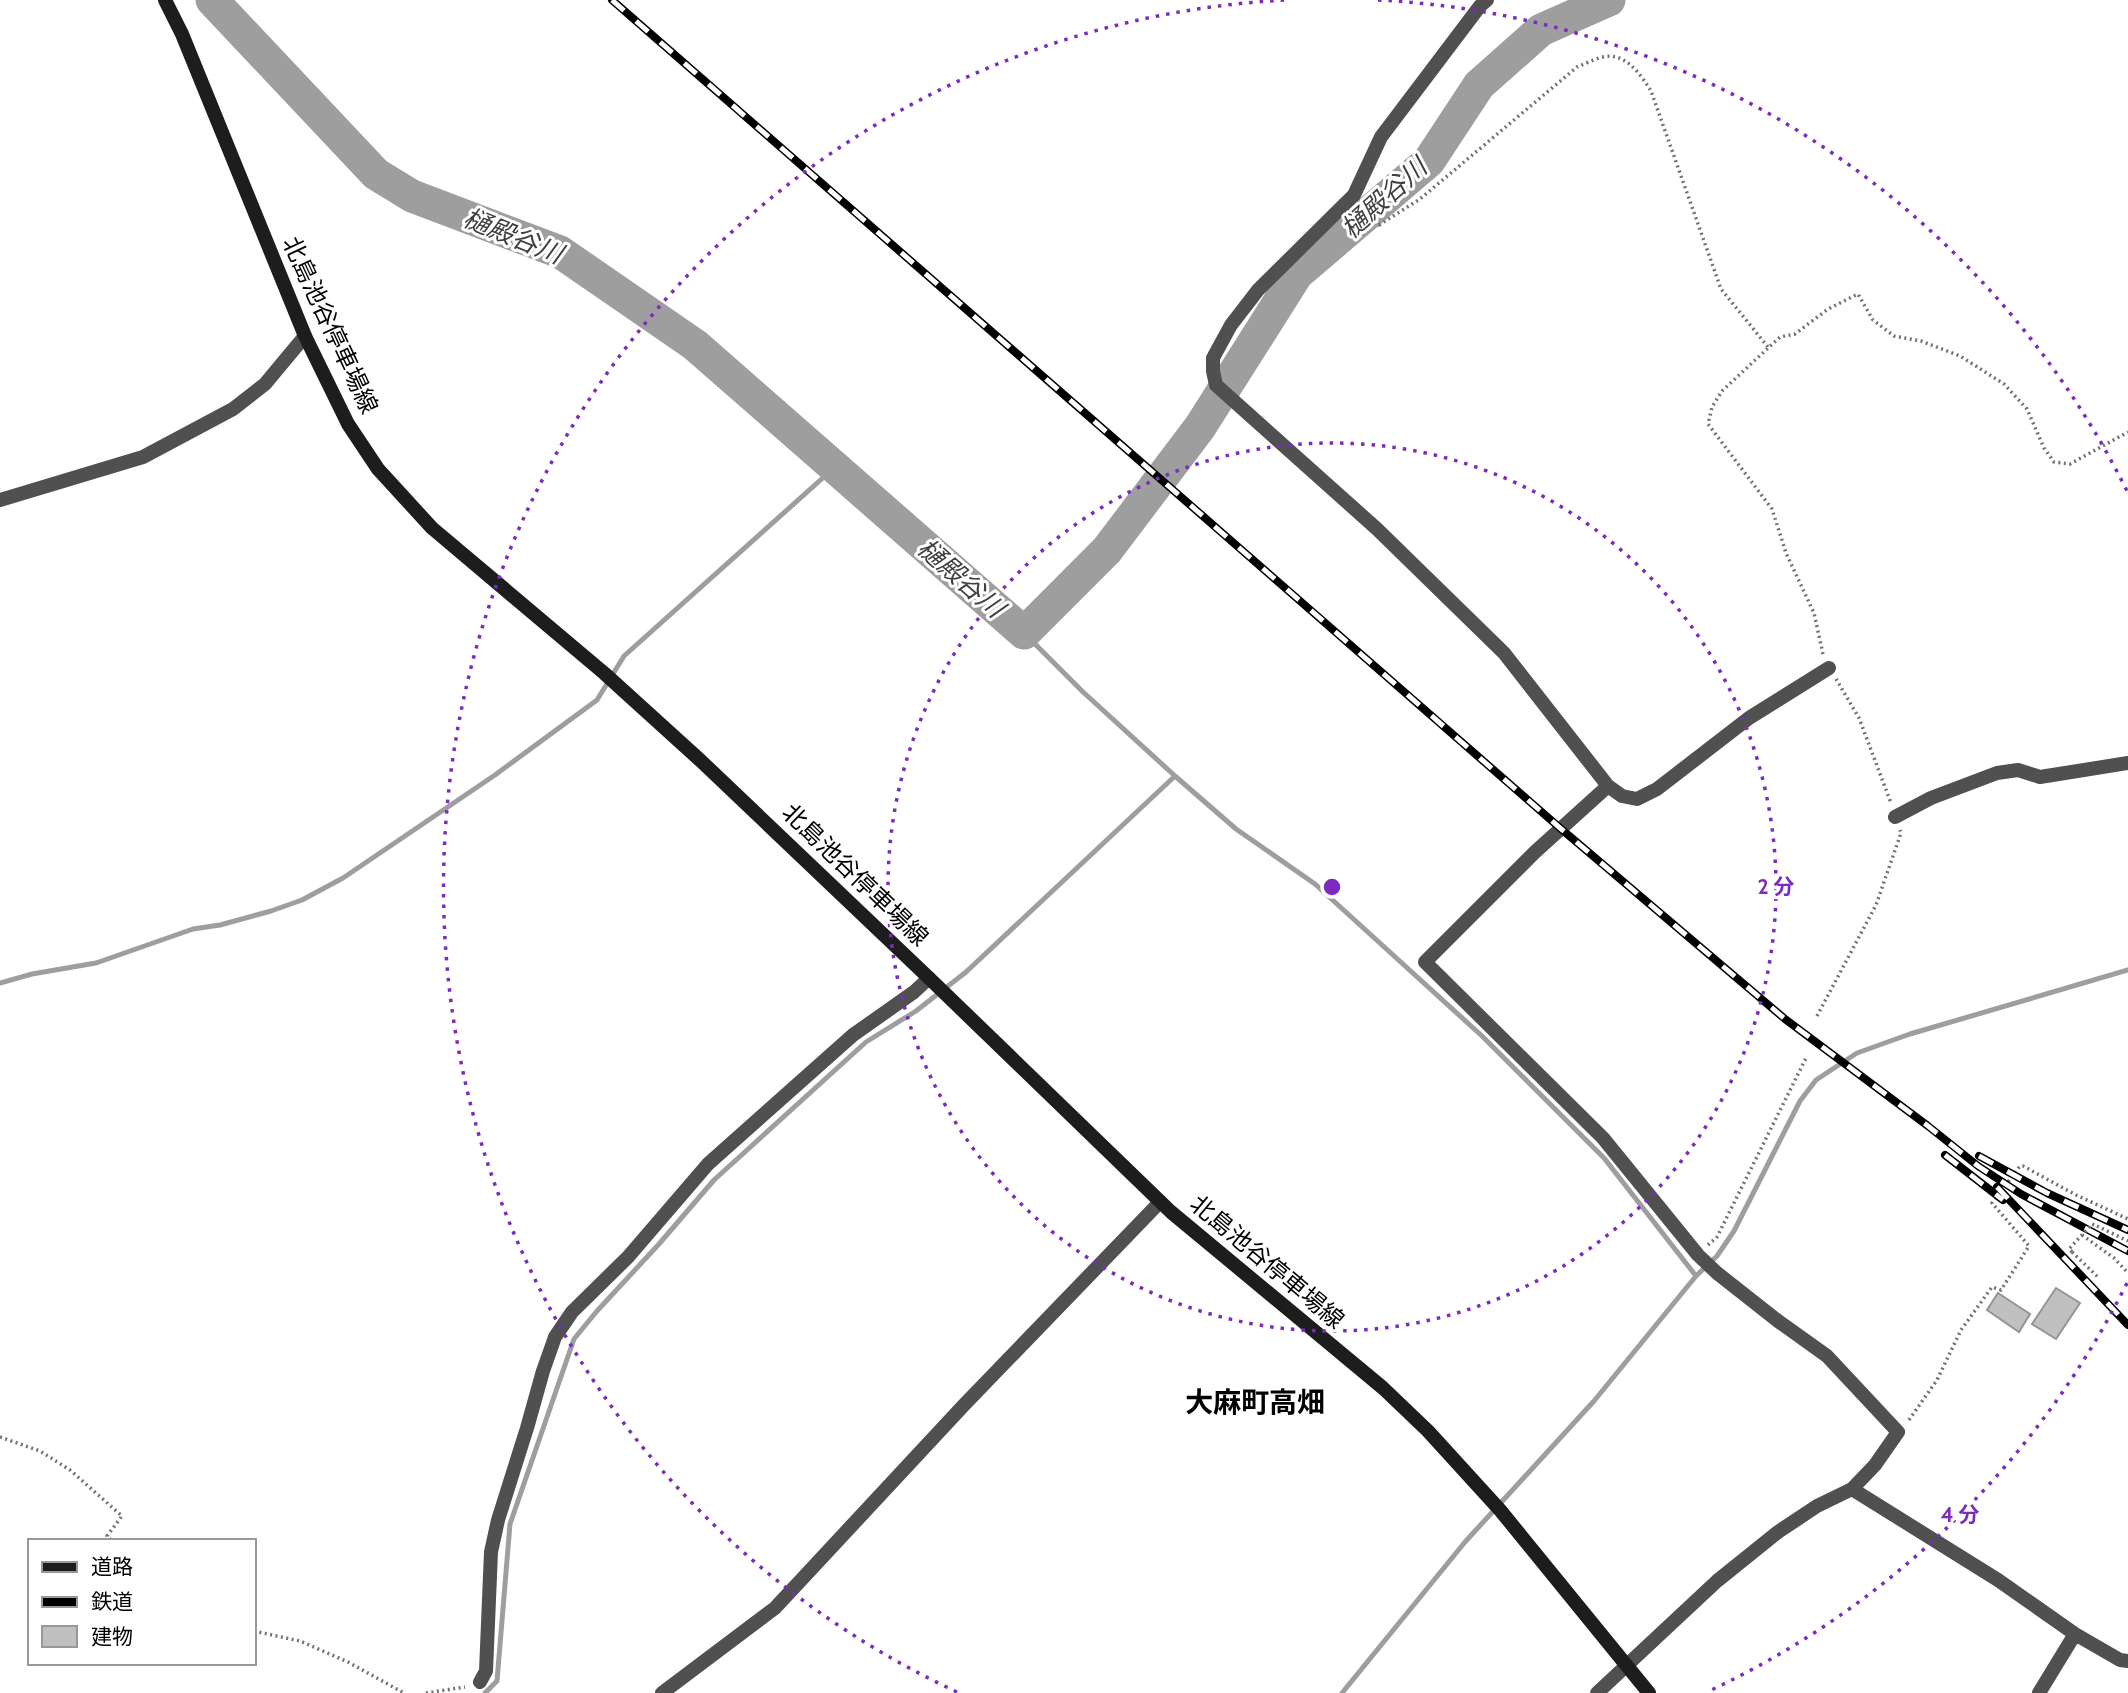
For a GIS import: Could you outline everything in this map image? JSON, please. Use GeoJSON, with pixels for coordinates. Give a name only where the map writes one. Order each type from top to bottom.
{"type":"FeatureCollection","features":[{"type":"Feature","properties":{"kind":"main road","name":"北島池谷停車場線"},"geometry":{"type":"LineString","coordinates":[[165,0],[182,34],[304,336],[348,424],[378,469],[432,528],[604,673],[682,743],[1160,1202],[1383,1388],[1428,1431],[1500,1510],[1649,1693]]}},
{"type":"Feature","properties":{"kind":"street"},"geometry":{"type":"LineString","coordinates":[[1487,0],[1381,137],[1354,195],[1258,290],[1231,325],[1213,358],[1216,385],[1377,529],[1504,653],[1608,786],[1622,796],[1637,799],[1657,789],[1749,718],[1829,668]]}},
{"type":"Feature","properties":{"kind":"street"},"geometry":{"type":"LineString","coordinates":[[0,500],[143,457],[233,409],[265,384],[304,336]]}},
{"type":"Feature","properties":{"kind":"street"},"geometry":{"type":"LineString","coordinates":[[1895,817],[1931,798],[1997,773],[2018,771],[2040,777],[2128,763]]}},
{"type":"Feature","properties":{"kind":"street"},"geometry":{"type":"LineString","coordinates":[[1597,1693],[1717,1581],[1778,1532],[1817,1506],[1852,1489],[1875,1465],[1898,1432],[1827,1356],[1717,1273],[1603,1138],[1425,962],[1535,852],[1608,786]]}},
{"type":"Feature","properties":{"kind":"street"},"geometry":{"type":"LineString","coordinates":[[480,1682],[486,1671],[491,1552],[542,1371],[555,1337],[572,1312],[628,1257],[708,1164],[853,1035],[932,981]]}},
{"type":"Feature","properties":{"kind":"street"},"geometry":{"type":"LineString","coordinates":[[662,1693],[775,1608],[963,1406],[1160,1202]]}},
{"type":"Feature","properties":{"kind":"street"},"geometry":{"type":"LineString","coordinates":[[1852,1489],[1998,1580],[2075,1634],[2120,1660],[2128,1661]]}},
{"type":"Feature","properties":{"kind":"street"},"geometry":{"type":"LineString","coordinates":[[2039,1693],[2075,1634]]}},
{"type":"Feature","properties":{"kind":"path"},"geometry":{"type":"LineString","coordinates":[[1362,205],[1379,225],[1420,199],[1577,67],[1606,56],[1623,60],[1640,72],[1651,91],[1721,289],[1768,347]]}},
{"type":"Feature","properties":{"kind":"path"},"geometry":{"type":"LineString","coordinates":[[1817,1016],[1875,905],[1901,833],[1859,718],[1825,660],[1814,613],[1786,553],[1772,509],[1708,424],[1712,407],[1721,391],[1780,337],[1795,334],[1828,309],[1858,295],[1873,320],[1894,335],[1921,341],[1960,356],[2004,384],[2027,409],[2043,448],[2054,462],[2070,464],[2128,432]]}},
{"type":"Feature","properties":{"kind":"path"},"geometry":{"type":"LineString","coordinates":[[1700,1256],[1717,1237],[1806,1058]]}},
{"type":"Feature","properties":{"kind":"path"},"geometry":{"type":"LineString","coordinates":[[1898,1432],[1914,1415],[1937,1380],[1961,1330],[1992,1287],[2001,1290],[2029,1247],[1992,1203],[2020,1167],[2023,1166],[2128,1219]]}},
{"type":"Feature","properties":{"kind":"path"},"geometry":{"type":"LineString","coordinates":[[2099,1278],[2069,1248],[2092,1224],[2128,1241]]}},
{"type":"Feature","properties":{"kind":"path"},"geometry":{"type":"LineString","coordinates":[[2081,1235],[2113,1258],[2128,1273]]}},
{"type":"Feature","properties":{"kind":"path"},"geometry":{"type":"LineString","coordinates":[[0,1437],[40,1451],[70,1470],[122,1516],[107,1536],[110,1539]]}},
{"type":"Feature","properties":{"kind":"path"},"geometry":{"type":"LineString","coordinates":[[256,1631],[300,1641],[348,1662],[404,1693]]}},
{"type":"Feature","properties":{"kind":"path"},"geometry":{"type":"LineString","coordinates":[[426,1693],[461,1689],[480,1682]]}},
{"type":"Feature","properties":{"kind":"building"},"geometry":{"type":"Polygon","coordinates":[[[2056,1288],[2080,1303],[2056,1339],[2032,1324],[2056,1288]]]}},
{"type":"Feature","properties":{"kind":"building"},"geometry":{"type":"Polygon","coordinates":[[[1998,1293],[2030,1314],[2019,1332],[1987,1310],[1998,1293]]]}},
{"type":"Feature","properties":{"kind":"waterway","name":"樋殿谷川"},"geometry":{"type":"LineString","coordinates":[[212,0],[376,174],[412,196],[560,252],[695,345],[1024,633],[1107,550],[1200,427],[1297,274],[1429,161],[1479,85],[1541,30],[1609,0]]}},
{"type":"Feature","properties":{"kind":"waterway"},"geometry":{"type":"LineString","coordinates":[[0,983],[32,974],[96,963],[193,929],[220,925],[271,911],[302,900],[343,878],[495,775],[597,700],[624,656],[835,467]]}},
{"type":"Feature","properties":{"kind":"waterway"},"geometry":{"type":"LineString","coordinates":[[1024,633],[1082,691],[1175,776]]}},
{"type":"Feature","properties":{"kind":"waterway"},"geometry":{"type":"LineString","coordinates":[[485,1693],[497,1681],[510,1524],[574,1339],[714,1180],[866,1042],[916,1011],[966,972],[1175,776],[1236,829],[1315,884],[1482,1036],[1604,1158],[1696,1276]]}},
{"type":"Feature","properties":{"kind":"waterway"},"geometry":{"type":"LineString","coordinates":[[1342,1693],[1465,1542],[1594,1401],[1696,1276],[1717,1256],[1734,1231],[1800,1101],[1816,1080],[1857,1053],[1910,1034],[2128,970]]}},
{"type":"Feature","properties":{"kind":"railway"},"geometry":{"type":"LineString","coordinates":[[612,0],[1560,828],[1785,1019],[1978,1166],[2021,1194],[2128,1251]]}},
{"type":"Feature","properties":{"kind":"railway"},"geometry":{"type":"LineString","coordinates":[[1945,1155],[2003,1200]]}},
{"type":"Feature","properties":{"kind":"railway"},"geometry":{"type":"LineString","coordinates":[[1979,1156],[2047,1193],[2128,1230]]}},
{"type":"Feature","properties":{"kind":"railway"},"geometry":{"type":"LineString","coordinates":[[1997,1187],[2128,1325]]}},
{"type":"Feature","properties":{"kind":"district","name":"大麻町高畑"},"geometry":{"type":"Point","coordinates":[1255,1402]}}]}
